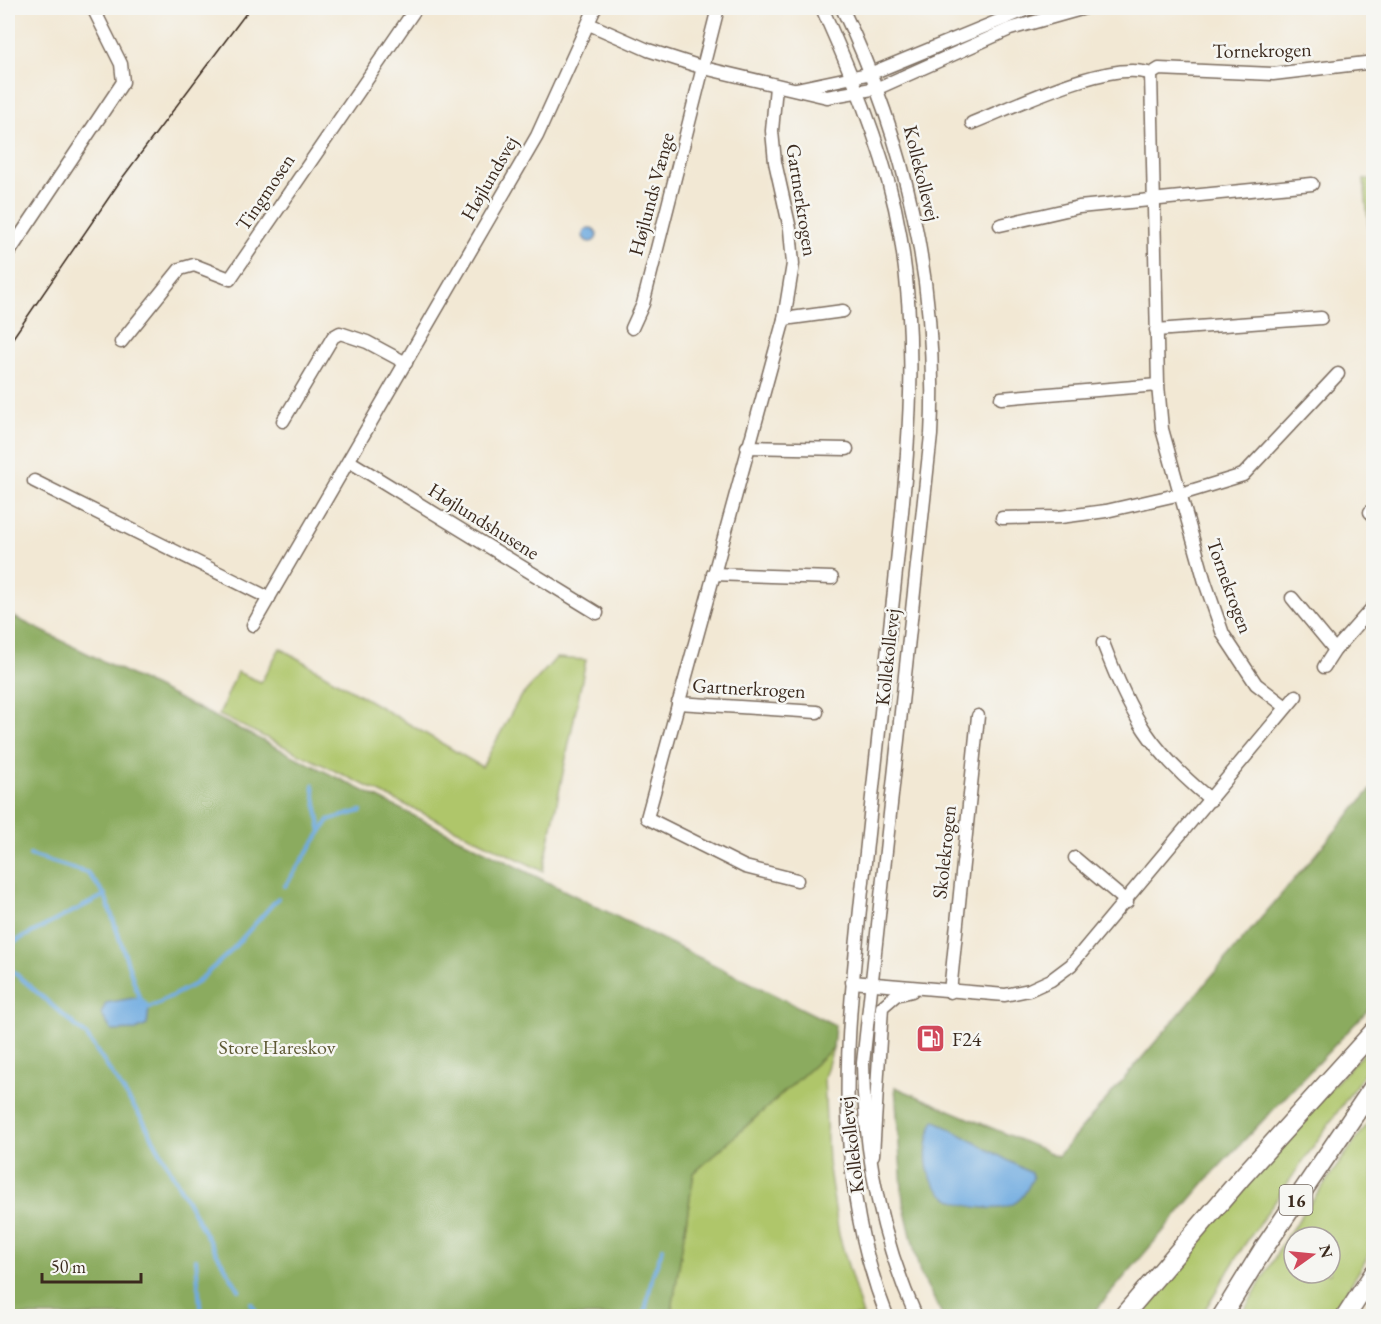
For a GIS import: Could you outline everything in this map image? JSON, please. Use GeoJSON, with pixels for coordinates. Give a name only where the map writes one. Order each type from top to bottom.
{"type":"FeatureCollection","features":[{"type":"Feature","properties":{"kind":"highway"},"geometry":{"type":"LineString","coordinates":[[1124,1317],[1242,1177],[1374,1031]]}},
{"type":"Feature","properties":{"kind":"highway","name":"16"},"geometry":{"type":"LineString","coordinates":[[1222,1317],[1264,1248],[1374,1086]]}},
{"type":"Feature","properties":{"kind":"highway"},"geometry":{"type":"LineString","coordinates":[[1346,1317],[1374,1273]]}},
{"type":"Feature","properties":{"kind":"street"},"geometry":{"type":"LineString","coordinates":[[8,254],[123,82],[121,64],[93,8]]}},
{"type":"Feature","properties":{"kind":"street","name":"Tingmosen"},"geometry":{"type":"LineString","coordinates":[[121,342],[180,269],[194,265],[230,279],[416,8]]}},
{"type":"Feature","properties":{"kind":"street","name":"Højlundsvej"},"geometry":{"type":"LineString","coordinates":[[253,625],[537,135],[595,8]]}},
{"type":"Feature","properties":{"kind":"street","name":"Højlunds Vænge"},"geometry":{"type":"LineString","coordinates":[[632,328],[643,304],[718,8]]}},
{"type":"Feature","properties":{"kind":"street","name":"Kollekollevej"},"geometry":{"type":"LineString","coordinates":[[822,8],[859,93],[895,209],[907,289],[912,368],[904,496],[852,982],[846,1072],[851,1175],[865,1251],[887,1317]]}},
{"type":"Feature","properties":{"kind":"street","name":"Kollekollevej"},"geometry":{"type":"LineString","coordinates":[[842,8],[878,88],[913,206],[928,300],[933,399],[863,1063],[864,1109],[871,1174],[891,1246],[916,1317]]}},
{"type":"Feature","properties":{"kind":"street"},"geometry":{"type":"LineString","coordinates":[[795,89],[872,74],[1030,8]]}},
{"type":"Feature","properties":{"kind":"street"},"geometry":{"type":"LineString","coordinates":[[589,24],[648,50],[704,68],[776,87],[795,89],[819,97],[859,93],[878,88],[1010,29],[1085,8]]}},
{"type":"Feature","properties":{"kind":"street","name":"Tornekrogen"},"geometry":{"type":"LineString","coordinates":[[1151,74],[1159,69],[1273,74],[1374,62]]}},
{"type":"Feature","properties":{"kind":"street","name":"Tornekrogen"},"geometry":{"type":"LineString","coordinates":[[972,123],[1080,81],[1112,72],[1143,71],[1151,74]]}},
{"type":"Feature","properties":{"kind":"street","name":"Tornekrogen"},"geometry":{"type":"LineString","coordinates":[[1151,74],[1156,330],[1162,429],[1205,582],[1223,634],[1256,684],[1286,707]]}},
{"type":"Feature","properties":{"kind":"street","name":"Gartnerkrogen"},"geometry":{"type":"LineString","coordinates":[[776,87],[772,131],[775,162],[790,229],[793,264],[784,319],[747,447],[648,818],[746,867],[796,880]]}},
{"type":"Feature","properties":{"kind":"street"},"geometry":{"type":"LineString","coordinates":[[1000,225],[1079,207],[1311,184]]}},
{"type":"Feature","properties":{"kind":"street"},"geometry":{"type":"LineString","coordinates":[[784,319],[843,311]]}},
{"type":"Feature","properties":{"kind":"street"},"geometry":{"type":"LineString","coordinates":[[1156,330],[1321,318]]}},
{"type":"Feature","properties":{"kind":"street"},"geometry":{"type":"LineString","coordinates":[[283,421],[333,337],[340,333],[367,342],[406,363]]}},
{"type":"Feature","properties":{"kind":"street"},"geometry":{"type":"LineString","coordinates":[[1002,518],[1060,517],[1106,511],[1181,494],[1243,475],[1338,374]]}},
{"type":"Feature","properties":{"kind":"street"},"geometry":{"type":"LineString","coordinates":[[1001,398],[1158,385]]}},
{"type":"Feature","properties":{"kind":"street"},"geometry":{"type":"LineString","coordinates":[[747,447],[847,448]]}},
{"type":"Feature","properties":{"kind":"street","name":"Højlundshusene"},"geometry":{"type":"LineString","coordinates":[[349,461],[597,613]]}},
{"type":"Feature","properties":{"kind":"street"},"geometry":{"type":"LineString","coordinates":[[34,481],[269,598]]}},
{"type":"Feature","properties":{"kind":"street"},"geometry":{"type":"LineString","coordinates":[[713,574],[832,578]]}},
{"type":"Feature","properties":{"kind":"street"},"geometry":{"type":"LineString","coordinates":[[1292,598],[1335,650]]}},
{"type":"Feature","properties":{"kind":"street"},"geometry":{"type":"LineString","coordinates":[[1324,667],[1335,650],[1374,606]]}},
{"type":"Feature","properties":{"kind":"street"},"geometry":{"type":"LineString","coordinates":[[1103,643],[1122,692],[1144,733],[1177,772],[1211,800]]}},
{"type":"Feature","properties":{"kind":"street"},"geometry":{"type":"LineString","coordinates":[[852,982],[1005,995],[1029,990],[1051,980],[1071,965],[1127,902],[1296,696]]}},
{"type":"Feature","properties":{"kind":"street","name":"Gartnerkrogen"},"geometry":{"type":"LineString","coordinates":[[678,703],[817,711]]}},
{"type":"Feature","properties":{"kind":"street","name":"Skolekrogen"},"geometry":{"type":"LineString","coordinates":[[950,992],[978,716]]}},
{"type":"Feature","properties":{"kind":"street"},"geometry":{"type":"LineString","coordinates":[[1075,858],[1127,902]]}},
{"type":"Feature","properties":{"kind":"street"},"geometry":{"type":"LineString","coordinates":[[871,1174],[882,1007],[896,995],[919,989]]}},
{"type":"Feature","properties":{"kind":"green space"},"geometry":{"type":"Polygon","coordinates":[[[1374,179],[1373,269],[1364,180],[1374,179]]]}},
{"type":"Feature","properties":{"kind":"green space","name":"Store Hareskov"},"geometry":{"type":"Polygon","coordinates":[[[8,614],[835,1025],[833,1048],[694,1173],[671,1316],[8,1316],[8,614]]]}},
{"type":"Feature","properties":{"kind":"green space"},"geometry":{"type":"Polygon","coordinates":[[[280,648],[482,767],[519,699],[556,658],[586,660],[543,871],[219,715],[237,672],[261,682],[280,648]]]}},
{"type":"Feature","properties":{"kind":"green space"},"geometry":{"type":"Polygon","coordinates":[[[1373,787],[1373,1005],[1211,1175],[1091,1316],[943,1316],[920,1273],[903,1202],[895,1087],[1058,1156],[1373,787]]]}},
{"type":"Feature","properties":{"kind":"green space"},"geometry":{"type":"Polygon","coordinates":[[[1373,1043],[1373,1061],[1243,1247],[1201,1316],[1130,1316],[1186,1242],[1373,1043]]]}},
{"type":"Feature","properties":{"kind":"green space"},"geometry":{"type":"Polygon","coordinates":[[[833,1048],[824,1078],[828,1162],[839,1235],[863,1316],[671,1316],[694,1173],[833,1048]]]}},
{"type":"Feature","properties":{"kind":"green space"},"geometry":{"type":"Polygon","coordinates":[[[1373,1116],[1373,1248],[1332,1316],[1241,1316],[1282,1245],[1282,1285],[1342,1285],[1342,1225],[1295,1225],[1373,1116]]]}},
{"type":"Feature","properties":{"kind":"water"},"geometry":{"type":"Polygon","coordinates":[[[587,228],[593,228],[597,235],[593,242],[587,242],[583,238],[583,232],[587,228]]]}},
{"type":"Feature","properties":{"kind":"water"},"geometry":{"type":"Polygon","coordinates":[[[139,997],[149,1008],[147,1025],[136,1030],[112,1031],[101,1014],[106,1003],[139,997]]]}},
{"type":"Feature","properties":{"kind":"water"},"geometry":{"type":"Polygon","coordinates":[[[934,1120],[1031,1173],[1033,1178],[1023,1196],[1009,1206],[991,1208],[967,1205],[952,1200],[941,1192],[928,1169],[927,1154],[934,1120]]]}},
{"type":"Feature","properties":{"kind":"waterway"},"geometry":{"type":"LineString","coordinates":[[313,785],[321,832]]}},
{"type":"Feature","properties":{"kind":"waterway"},"geometry":{"type":"LineString","coordinates":[[285,886],[329,820],[361,811]]}},
{"type":"Feature","properties":{"kind":"waterway"},"geometry":{"type":"LineString","coordinates":[[30,855],[88,873],[105,895]]}},
{"type":"Feature","properties":{"kind":"waterway"},"geometry":{"type":"LineString","coordinates":[[8,949],[10,944],[105,895],[139,997],[149,1008],[195,984],[229,953],[278,898]]}},
{"type":"Feature","properties":{"kind":"waterway"},"geometry":{"type":"LineString","coordinates":[[8,967],[86,1035],[144,1122],[208,1239],[239,1290]]}},
{"type":"Feature","properties":{"kind":"waterway"},"geometry":{"type":"LineString","coordinates":[[644,1316],[653,1274],[663,1248]]}},
{"type":"Feature","properties":{"kind":"waterway"},"geometry":{"type":"LineString","coordinates":[[196,1259],[201,1316]]}},
{"type":"Feature","properties":{"kind":"waterway"},"geometry":{"type":"LineString","coordinates":[[251,1303],[259,1316]]}},
{"type":"Feature","properties":{"kind":"tram line"},"geometry":{"type":"LineString","coordinates":[[8,345],[123,177],[250,8]]}},
{"type":"Feature","properties":{"kind":"place","name":"F24"},"geometry":{"type":"Point","coordinates":[931,1039]}}]}
